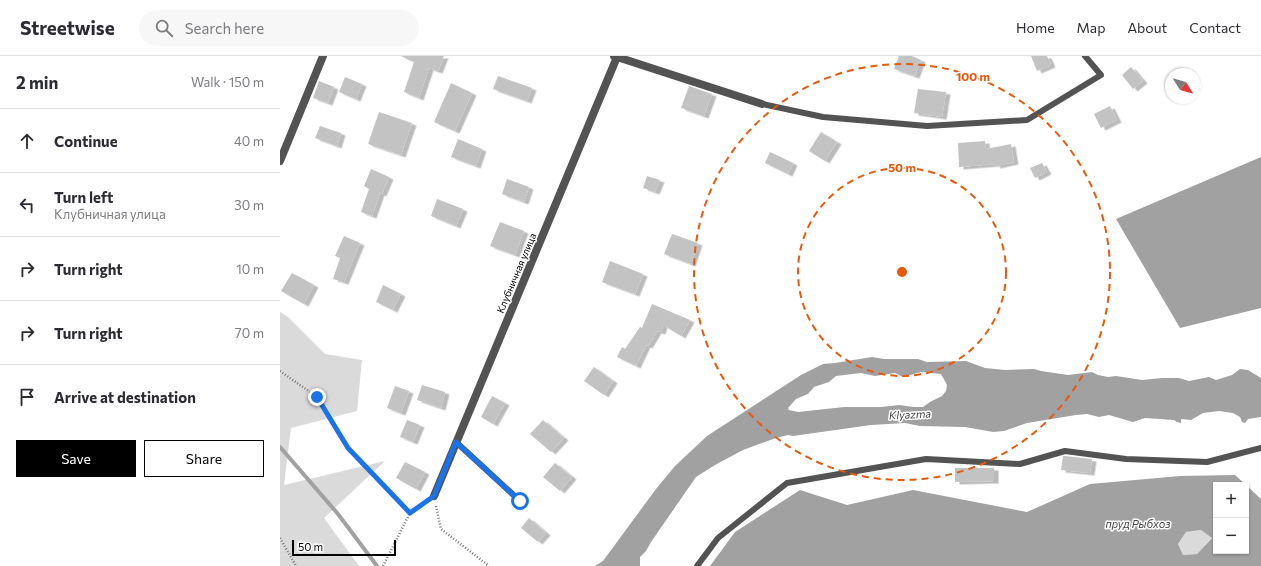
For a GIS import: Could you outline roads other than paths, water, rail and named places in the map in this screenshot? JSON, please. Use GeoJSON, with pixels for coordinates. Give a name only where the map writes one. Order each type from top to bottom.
{"type":"FeatureCollection","features":[{"type":"Feature","properties":{"kind":"street"},"geometry":{"type":"LineString","coordinates":[[280,161],[323,56]]}},
{"type":"Feature","properties":{"kind":"street"},"geometry":{"type":"LineString","coordinates":[[615,57],[762,104]]}},
{"type":"Feature","properties":{"kind":"street","name":"Клубничная улица"},"geometry":{"type":"LineString","coordinates":[[434,496],[615,57]]}},
{"type":"Feature","properties":{"kind":"lane"},"geometry":{"type":"LineString","coordinates":[[762,104],[822,116],[927,126],[1028,120],[1101,75],[1085,56]]}},
{"type":"Feature","properties":{"kind":"lane"},"geometry":{"type":"LineString","coordinates":[[456,442],[520,501]]}},
{"type":"Feature","properties":{"kind":"lane"},"geometry":{"type":"LineString","coordinates":[[697,566],[718,538],[787,483],[926,459],[1020,464],[1065,451],[1126,459],[1207,462],[1261,448]]}},
{"type":"Feature","properties":{"kind":"water"},"geometry":{"type":"Polygon","coordinates":[[[1261,157],[1261,308],[1180,328],[1116,219],[1261,157]]]}},
{"type":"Feature","properties":{"kind":"water","name":"Klyazma"},"geometry":{"type":"Polygon","coordinates":[[[872,357],[884,359],[918,359],[927,362],[966,361],[985,368],[1005,370],[1034,369],[1068,375],[1092,372],[1108,377],[1116,376],[1142,380],[1179,378],[1189,381],[1209,377],[1216,380],[1232,375],[1240,369],[1248,370],[1261,378],[1261,417],[1248,419],[1245,423],[1242,422],[1240,417],[1233,413],[1219,411],[1203,413],[1191,420],[1181,419],[1181,423],[1174,420],[1145,418],[1133,422],[1109,415],[1099,417],[1087,414],[1027,423],[1004,431],[993,432],[965,427],[920,426],[905,423],[871,425],[793,436],[788,435],[743,450],[696,477],[646,551],[640,557],[640,566],[595,566],[603,561],[656,489],[675,466],[707,436],[801,375],[823,364],[872,357]],[[921,372],[903,377],[895,373],[875,376],[861,373],[836,376],[829,382],[814,387],[808,394],[796,399],[788,408],[789,410],[798,412],[844,407],[881,407],[899,405],[923,407],[942,396],[946,391],[947,385],[941,374],[921,372]]]}},
{"type":"Feature","properties":{"kind":"water","name":"пруд Рыбхоз"},"geometry":{"type":"Polygon","coordinates":[[[1235,475],[1243,482],[1213,482],[1213,554],[1249,554],[1249,488],[1261,499],[1261,566],[710,566],[735,532],[800,490],[847,505],[913,490],[1027,512],[1090,484],[1180,476],[1235,475]],[[1201,530],[1186,532],[1178,544],[1183,555],[1197,554],[1212,538],[1201,530]]]}},
{"type":"Feature","properties":{"kind":"waterway"},"geometry":{"type":"LineString","coordinates":[[280,447],[338,514],[377,566]]}}]}
